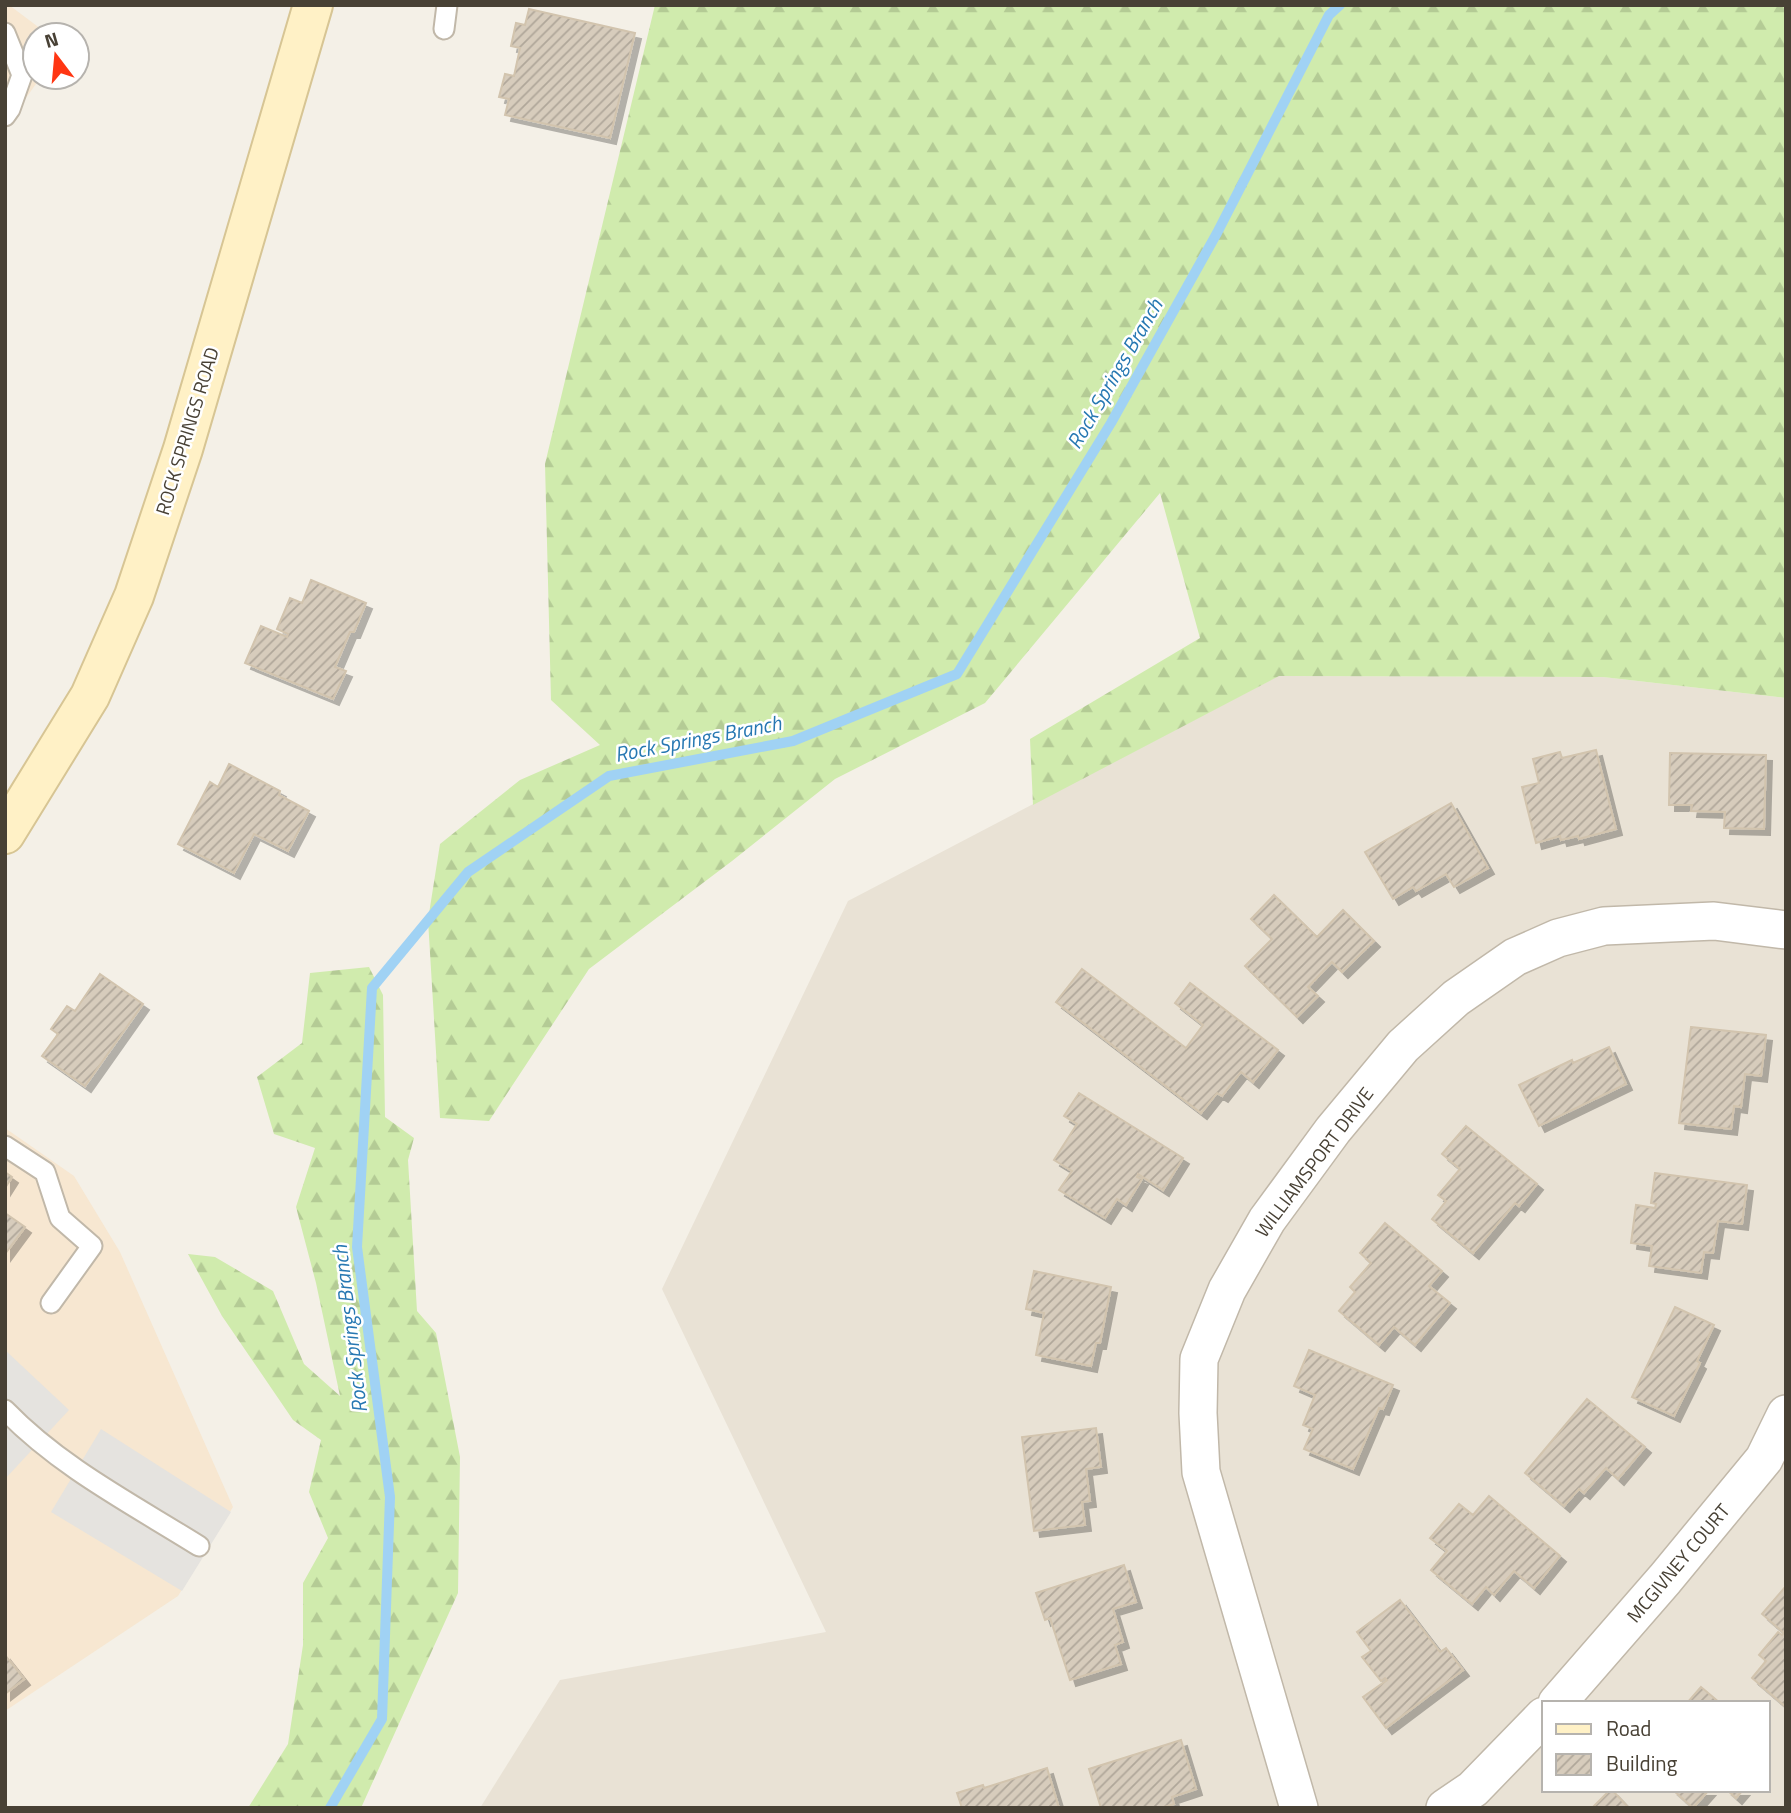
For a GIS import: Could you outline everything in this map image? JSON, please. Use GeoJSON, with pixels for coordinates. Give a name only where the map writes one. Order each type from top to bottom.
{"type":"FeatureCollection","features":[{"type":"Feature","properties":{"kind":"street","name":"ROCK SPRINGS ROAD"},"geometry":{"type":"LineString","coordinates":[[5,834],[90,696],[134,596],[183,449],[313,5]]}},
{"type":"Feature","properties":{"kind":"street","name":"WILLIAMSPORT DRIVE"},"geometry":{"type":"LineString","coordinates":[[1299,1808],[1201,1472],[1199,1359],[1227,1290],[1266,1220],[1332,1130],[1403,1046],[1456,998],[1515,957],[1558,938],[1604,926],[1714,921],[1786,930]]}},
{"type":"Feature","properties":{"kind":"street","name":"MCGIVNEY COURT"},"geometry":{"type":"LineString","coordinates":[[1560,1701],[1764,1459],[1786,1414]]}},
{"type":"Feature","properties":{"kind":"street"},"geometry":{"type":"LineString","coordinates":[[1446,1808],[1474,1788],[1542,1718]]}},
{"type":"Feature","properties":{"kind":"lane"},"geometry":{"type":"LineString","coordinates":[[444,29],[447,5]]}},
{"type":"Feature","properties":{"kind":"lane"},"geometry":{"type":"LineString","coordinates":[[5,33],[22,75],[5,116]]}},
{"type":"Feature","properties":{"kind":"lane"},"geometry":{"type":"LineString","coordinates":[[5,1146],[44,1172],[60,1218],[92,1246],[51,1303]]}},
{"type":"Feature","properties":{"kind":"lane"},"geometry":{"type":"LineString","coordinates":[[5,1410],[28,1433],[72,1468],[199,1546]]}},
{"type":"Feature","properties":{"kind":"shaded area"},"geometry":{"type":"Polygon","coordinates":[[[5,5],[9,5],[30,21],[21,21],[21,91],[31,91],[5,127],[5,5]]]}},
{"type":"Feature","properties":{"kind":"shaded area"},"geometry":{"type":"Polygon","coordinates":[[[1278,676],[1603,677],[1786,698],[1786,1808],[480,1808],[560,1680],[826,1632],[662,1289],[848,901],[1278,676]]]}},
{"type":"Feature","properties":{"kind":"shaded area"},"geometry":{"type":"Polygon","coordinates":[[[5,1128],[74,1176],[120,1252],[233,1507],[178,1596],[5,1711],[5,1128]]]}},
{"type":"Feature","properties":{"kind":"shaded area"},"geometry":{"type":"Polygon","coordinates":[[[5,1350],[69,1410],[5,1479],[5,1350]]]}},
{"type":"Feature","properties":{"kind":"shaded area"},"geometry":{"type":"Polygon","coordinates":[[[101,1429],[231,1512],[182,1591],[51,1512],[101,1429]]]}},
{"type":"Feature","properties":{"kind":"green space"},"geometry":{"type":"Polygon","coordinates":[[[655,5],[1786,5],[1786,698],[1603,677],[1279,676],[1033,805],[1030,739],[1200,638],[1160,493],[985,703],[835,779],[589,969],[489,1121],[440,1118],[428,920],[440,844],[520,780],[600,745],[551,700],[545,464],[655,5]]]}},
{"type":"Feature","properties":{"kind":"green space"},"geometry":{"type":"Polygon","coordinates":[[[369,967],[383,995],[385,1117],[414,1138],[408,1160],[417,1311],[436,1333],[460,1457],[458,1593],[361,1808],[248,1808],[288,1744],[303,1645],[303,1583],[328,1538],[309,1492],[321,1440],[293,1420],[222,1316],[188,1254],[215,1257],[273,1291],[304,1364],[340,1396],[316,1283],[296,1207],[315,1148],[274,1134],[257,1077],[302,1043],[310,973],[369,967]]]}},
{"type":"Feature","properties":{"kind":"building"},"geometry":{"type":"Polygon","coordinates":[[[529,9],[635,33],[610,138],[505,115],[509,99],[499,97],[505,74],[514,76],[520,48],[511,46],[516,23],[525,25],[529,9]]]}},
{"type":"Feature","properties":{"kind":"building"},"geometry":{"type":"Polygon","coordinates":[[[311,580],[366,603],[335,667],[346,671],[333,699],[245,663],[261,626],[287,637],[288,634],[277,629],[290,598],[302,603],[311,580]]]}},
{"type":"Feature","properties":{"kind":"building"},"geometry":{"type":"Polygon","coordinates":[[[1596,750],[1616,829],[1579,839],[1578,836],[1561,840],[1560,836],[1536,843],[1522,787],[1539,783],[1533,759],[1560,752],[1562,758],[1596,750]]]}},
{"type":"Feature","properties":{"kind":"building"},"geometry":{"type":"Polygon","coordinates":[[[1670,753],[1766,755],[1764,829],[1724,828],[1725,812],[1691,811],[1692,805],[1669,805],[1670,753]]]}},
{"type":"Feature","properties":{"kind":"building"},"geometry":{"type":"Polygon","coordinates":[[[229,764],[280,791],[279,795],[309,811],[288,851],[254,834],[234,873],[178,844],[210,782],[218,787],[229,764]]]}},
{"type":"Feature","properties":{"kind":"building"},"geometry":{"type":"Polygon","coordinates":[[[1451,803],[1488,868],[1454,887],[1446,874],[1416,891],[1413,887],[1393,899],[1365,852],[1451,803]]]}},
{"type":"Feature","properties":{"kind":"building"},"geometry":{"type":"Polygon","coordinates":[[[1274,895],[1317,937],[1343,910],[1374,941],[1342,972],[1332,962],[1308,987],[1318,996],[1297,1017],[1245,966],[1272,939],[1251,919],[1274,895]]]}},
{"type":"Feature","properties":{"kind":"building"},"geometry":{"type":"Polygon","coordinates":[[[1082,969],[1186,1048],[1203,1025],[1175,1003],[1190,983],[1278,1050],[1253,1082],[1241,1072],[1222,1096],[1217,1093],[1201,1113],[1056,1002],[1082,969]]]}},
{"type":"Feature","properties":{"kind":"building"},"geometry":{"type":"Polygon","coordinates":[[[100,974],[143,1004],[85,1086],[42,1056],[58,1034],[51,1029],[67,1006],[75,1011],[100,974]]]}},
{"type":"Feature","properties":{"kind":"building"},"geometry":{"type":"Polygon","coordinates":[[[1691,1027],[1766,1035],[1761,1076],[1745,1074],[1741,1107],[1734,1106],[1731,1129],[1679,1123],[1691,1027]]]}},
{"type":"Feature","properties":{"kind":"building"},"geometry":{"type":"Polygon","coordinates":[[[1609,1047],[1626,1084],[1539,1126],[1519,1085],[1572,1060],[1573,1063],[1609,1047]]]}},
{"type":"Feature","properties":{"kind":"building"},"geometry":{"type":"Polygon","coordinates":[[[1079,1093],[1183,1158],[1163,1190],[1138,1174],[1137,1177],[1142,1179],[1126,1205],[1117,1199],[1105,1218],[1059,1190],[1072,1171],[1054,1160],[1077,1124],[1064,1116],[1079,1093]]]}},
{"type":"Feature","properties":{"kind":"building"},"geometry":{"type":"Polygon","coordinates":[[[1466,1126],[1537,1184],[1519,1206],[1515,1203],[1473,1253],[1432,1219],[1446,1201],[1438,1195],[1460,1169],[1442,1154],[1466,1126]]]}},
{"type":"Feature","properties":{"kind":"building"},"geometry":{"type":"Polygon","coordinates":[[[5,1172],[12,1177],[5,1188],[5,1172]]]}},
{"type":"Feature","properties":{"kind":"building"},"geometry":{"type":"Polygon","coordinates":[[[1655,1173],[1747,1185],[1742,1224],[1718,1221],[1713,1253],[1704,1252],[1701,1273],[1649,1266],[1652,1246],[1631,1243],[1636,1205],[1655,1208],[1656,1204],[1651,1203],[1655,1173]]]}},
{"type":"Feature","properties":{"kind":"building"},"geometry":{"type":"Polygon","coordinates":[[[5,1213],[25,1227],[5,1254],[5,1213]]]}},
{"type":"Feature","properties":{"kind":"building"},"geometry":{"type":"Polygon","coordinates":[[[1385,1223],[1442,1271],[1429,1286],[1450,1303],[1415,1345],[1394,1327],[1379,1345],[1339,1311],[1355,1292],[1350,1287],[1371,1263],[1360,1253],[1385,1223]]]}},
{"type":"Feature","properties":{"kind":"building"},"geometry":{"type":"Polygon","coordinates":[[[1034,1271],[1111,1287],[1100,1343],[1096,1343],[1091,1366],[1036,1355],[1044,1313],[1026,1309],[1034,1271]]]}},
{"type":"Feature","properties":{"kind":"building"},"geometry":{"type":"Polygon","coordinates":[[[1675,1307],[1714,1325],[1697,1361],[1700,1363],[1674,1416],[1632,1397],[1675,1307]]]}},
{"type":"Feature","properties":{"kind":"building"},"geometry":{"type":"Polygon","coordinates":[[[1309,1350],[1393,1385],[1383,1409],[1379,1408],[1353,1469],[1304,1449],[1313,1429],[1303,1425],[1315,1395],[1294,1386],[1309,1350]]]}},
{"type":"Feature","properties":{"kind":"building"},"geometry":{"type":"Polygon","coordinates":[[[1587,1399],[1645,1447],[1618,1479],[1606,1468],[1584,1493],[1579,1489],[1564,1506],[1525,1473],[1587,1399]]]}},
{"type":"Feature","properties":{"kind":"building"},"geometry":{"type":"Polygon","coordinates":[[[1096,1428],[1101,1467],[1086,1469],[1090,1501],[1082,1502],[1085,1525],[1034,1531],[1022,1437],[1096,1428]]]}},
{"type":"Feature","properties":{"kind":"building"},"geometry":{"type":"Polygon","coordinates":[[[1489,1496],[1560,1556],[1534,1588],[1514,1571],[1494,1595],[1486,1587],[1472,1604],[1431,1570],[1447,1551],[1430,1538],[1459,1504],[1473,1515],[1489,1496]]]}},
{"type":"Feature","properties":{"kind":"building"},"geometry":{"type":"Polygon","coordinates":[[[1124,1565],[1136,1602],[1113,1609],[1123,1642],[1115,1645],[1121,1664],[1070,1680],[1050,1618],[1045,1620],[1036,1593],[1124,1565]]]}},
{"type":"Feature","properties":{"kind":"building"},"geometry":{"type":"Polygon","coordinates":[[[1786,1586],[1786,1707],[1752,1678],[1766,1661],[1759,1655],[1778,1632],[1782,1635],[1784,1633],[1762,1614],[1786,1586]]]}},
{"type":"Feature","properties":{"kind":"building"},"geometry":{"type":"Polygon","coordinates":[[[1400,1600],[1440,1652],[1446,1648],[1463,1670],[1386,1728],[1363,1697],[1387,1680],[1385,1678],[1381,1681],[1362,1657],[1371,1651],[1357,1632],[1400,1600]]]}},
{"type":"Feature","properties":{"kind":"building"},"geometry":{"type":"Polygon","coordinates":[[[5,1655],[24,1679],[5,1694],[5,1655]]]}},
{"type":"Feature","properties":{"kind":"building"},"geometry":{"type":"Polygon","coordinates":[[[1701,1687],[1718,1701],[1689,1701],[1701,1687]]]}},
{"type":"Feature","properties":{"kind":"building"},"geometry":{"type":"Polygon","coordinates":[[[1181,1740],[1196,1789],[1172,1797],[1174,1804],[1161,1808],[1101,1808],[1089,1769],[1181,1740]]]}},
{"type":"Feature","properties":{"kind":"building"},"geometry":{"type":"Polygon","coordinates":[[[1047,1768],[1059,1808],[962,1808],[957,1793],[983,1785],[984,1788],[1047,1768]]]}},
{"type":"Feature","properties":{"kind":"building"},"geometry":{"type":"Polygon","coordinates":[[[1608,1792],[1614,1792],[1629,1808],[1592,1808],[1608,1792]]]}},
{"type":"Feature","properties":{"kind":"building"},"geometry":{"type":"Polygon","coordinates":[[[1675,1792],[1707,1792],[1693,1808],[1675,1792]]]}},
{"type":"Feature","properties":{"kind":"building"},"geometry":{"type":"Polygon","coordinates":[[[1729,1792],[1741,1792],[1736,1798],[1729,1792]]]}},
{"type":"Feature","properties":{"kind":"waterway","name":"Rock Springs Branch"},"geometry":{"type":"LineString","coordinates":[[330,1808],[382,1719],[390,1497],[357,1247],[372,988],[468,872],[609,776],[793,741],[957,674],[1111,423],[1217,233],[1329,15],[1340,5]]}}]}
